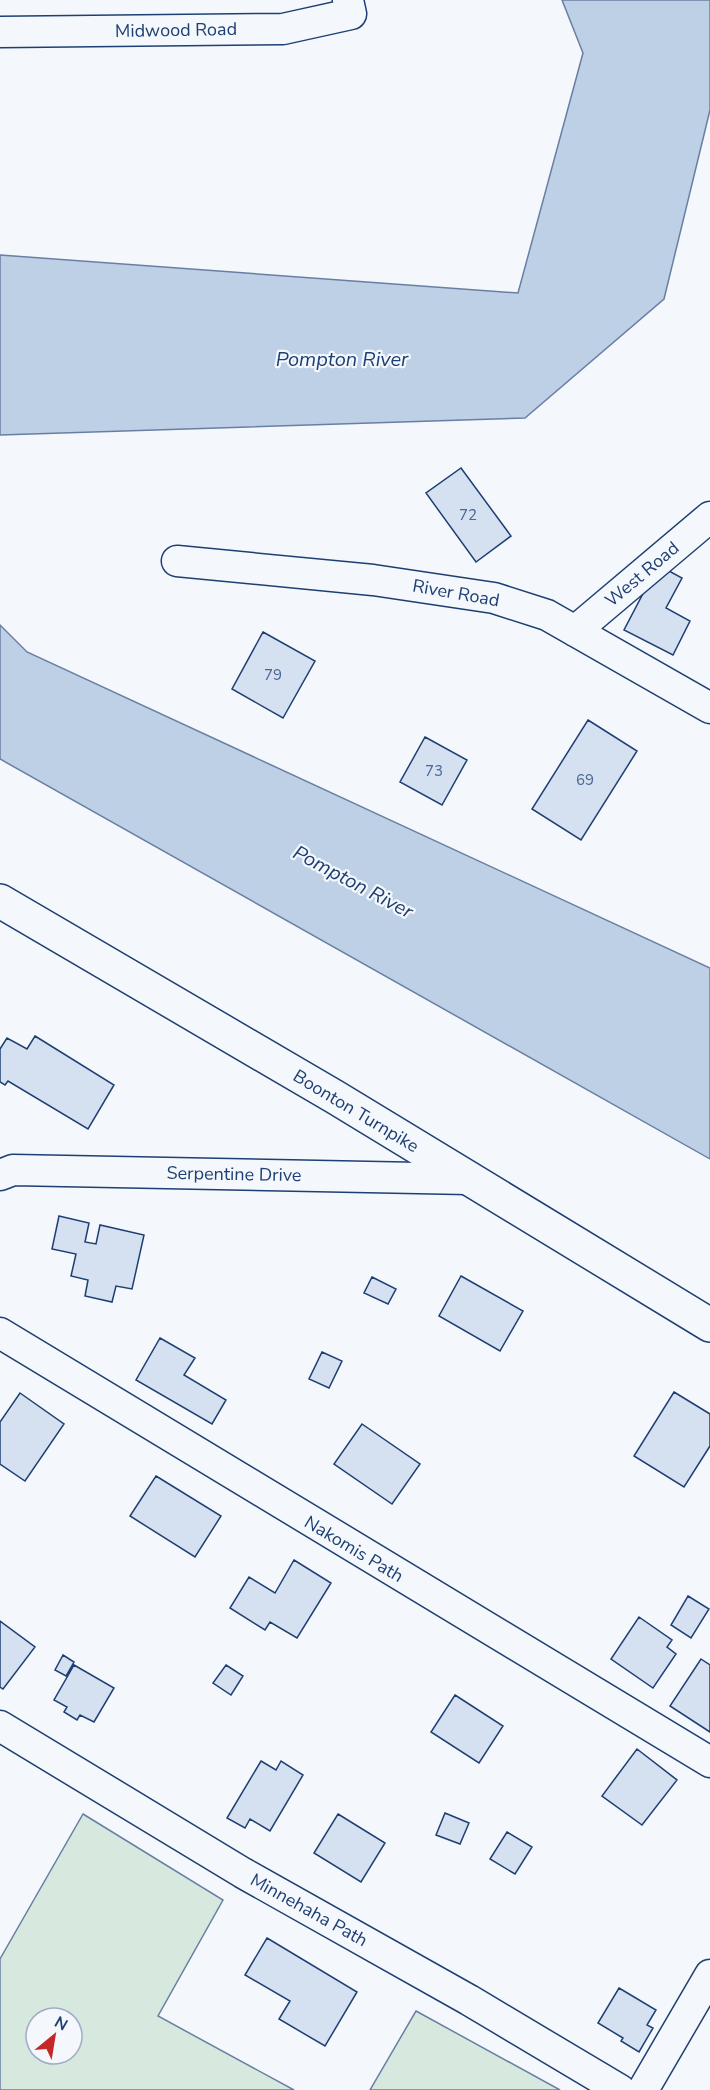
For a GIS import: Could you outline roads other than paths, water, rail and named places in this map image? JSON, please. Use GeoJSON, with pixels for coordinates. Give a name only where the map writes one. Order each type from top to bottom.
{"type":"FeatureCollection","features":[{"type":"Feature","properties":{"kind":"main road","name":"Boonton Turnpike"},"geometry":{"type":"LineString","coordinates":[[0,901],[334,1097],[710,1325]]}},
{"type":"Feature","properties":{"kind":"street","name":"Midwood Road"},"geometry":{"type":"LineString","coordinates":[[0,32],[283,29],[349,7]]}},
{"type":"Feature","properties":{"kind":"street","name":"West Road"},"geometry":{"type":"LineString","coordinates":[[575,631],[710,517]]}},
{"type":"Feature","properties":{"kind":"street","name":"River Road"},"geometry":{"type":"LineString","coordinates":[[177,561],[373,580],[494,598],[547,615],[710,708]]}},
{"type":"Feature","properties":{"kind":"street","name":"Serpentine Drive"},"geometry":{"type":"LineString","coordinates":[[0,1175],[13,1170],[469,1179]]}},
{"type":"Feature","properties":{"kind":"street","name":"Nakomis Path"},"geometry":{"type":"LineString","coordinates":[[2,1340],[710,1762]]}},
{"type":"Feature","properties":{"kind":"street","name":"Minnehaha Path"},"geometry":{"type":"LineString","coordinates":[[0,1726],[243,1873],[469,2000],[620,2090]]}},
{"type":"Feature","properties":{"kind":"street"},"geometry":{"type":"LineString","coordinates":[[643,2090],[710,1975]]}},
{"type":"Feature","properties":{"kind":"water","name":"Pompton River"},"geometry":{"type":"Polygon","coordinates":[[[562,0],[710,0],[710,110],[664,299],[525,418],[0,435],[0,255],[518,293],[583,53],[562,0]]]}},
{"type":"Feature","properties":{"kind":"water","name":"Pompton River"},"geometry":{"type":"Polygon","coordinates":[[[0,625],[27,652],[710,968],[710,1159],[0,759],[0,625]]]}}]}
